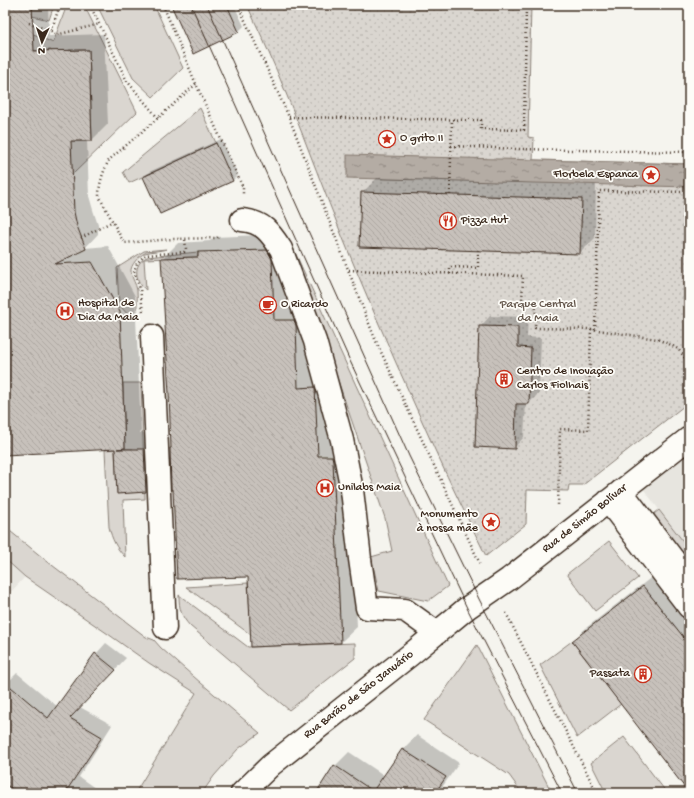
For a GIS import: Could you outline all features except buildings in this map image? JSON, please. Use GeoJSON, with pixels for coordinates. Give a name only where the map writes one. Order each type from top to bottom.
{"type":"FeatureCollection","features":[{"type":"Feature","properties":{"kind":"street"},"geometry":{"type":"LineString","coordinates":[[242,220],[251,221],[264,227],[281,249],[315,341],[342,440],[352,490],[367,608],[405,610],[437,633]]}},
{"type":"Feature","properties":{"kind":"street"},"geometry":{"type":"LineString","coordinates":[[152,336],[166,628]]}},
{"type":"Feature","properties":{"kind":"street","name":"Rua de Simão Bolívar"},"geometry":{"type":"LineString","coordinates":[[479,599],[509,579],[689,438]]}},
{"type":"Feature","properties":{"kind":"street"},"geometry":{"type":"LineString","coordinates":[[614,496],[689,580]]}},
{"type":"Feature","properties":{"kind":"street"},"geometry":{"type":"LineString","coordinates":[[614,496],[689,608]]}},
{"type":"Feature","properties":{"kind":"street","name":"Rua Barão de São Januário"},"geometry":{"type":"LineString","coordinates":[[242,793],[271,765],[479,599]]}},
{"type":"Feature","properties":{"kind":"path"},"geometry":{"type":"LineString","coordinates":[[51,32],[60,5]]}},
{"type":"Feature","properties":{"kind":"path"},"geometry":{"type":"LineString","coordinates":[[90,5],[127,81],[158,118]]}},
{"type":"Feature","properties":{"kind":"path"},"geometry":{"type":"LineString","coordinates":[[163,5],[196,84],[243,188],[242,220]]}},
{"type":"Feature","properties":{"kind":"path"},"geometry":{"type":"LineString","coordinates":[[238,5],[289,117],[375,340],[482,568]]}},
{"type":"Feature","properties":{"kind":"path"},"geometry":{"type":"LineString","coordinates":[[289,117],[481,120],[481,129],[524,130],[526,5]]}},
{"type":"Feature","properties":{"kind":"path"},"geometry":{"type":"LineString","coordinates":[[29,23],[56,35],[100,24]]}},
{"type":"Feature","properties":{"kind":"path"},"geometry":{"type":"LineString","coordinates":[[196,84],[109,160],[104,170],[99,188],[99,196],[124,243],[217,238]]}},
{"type":"Feature","properties":{"kind":"path"},"geometry":{"type":"LineString","coordinates":[[450,195],[452,120]]}},
{"type":"Feature","properties":{"kind":"path"},"geometry":{"type":"LineString","coordinates":[[451,146],[689,152]]}},
{"type":"Feature","properties":{"kind":"path"},"geometry":{"type":"LineString","coordinates":[[595,330],[599,191],[689,192]]}},
{"type":"Feature","properties":{"kind":"path"},"geometry":{"type":"LineString","coordinates":[[81,238],[113,221]]}},
{"type":"Feature","properties":{"kind":"path"},"geometry":{"type":"LineString","coordinates":[[152,336],[145,328],[140,289],[134,272],[137,263],[145,255],[184,252],[186,249],[185,239]]}},
{"type":"Feature","properties":{"kind":"path"},"geometry":{"type":"LineString","coordinates":[[450,274],[450,267],[478,268],[478,250]]}},
{"type":"Feature","properties":{"kind":"path"},"geometry":{"type":"LineString","coordinates":[[349,270],[523,276],[522,303],[536,303],[535,328],[590,329],[657,339],[678,349],[689,364]]}},
{"type":"Feature","properties":{"kind":"path"},"geometry":{"type":"LineString","coordinates":[[558,510],[560,429],[588,430],[590,329]]}},
{"type":"Feature","properties":{"kind":"path"},"geometry":{"type":"LineString","coordinates":[[506,612],[597,793]]}},
{"type":"Feature","properties":{"kind":"path"},"geometry":{"type":"LineString","coordinates":[[481,788],[485,793]]}},
{"type":"Feature","properties":{"kind":"shaded area"},"geometry":{"type":"Polygon","coordinates":[[[689,443],[689,549],[638,482],[689,443]]]}},
{"type":"Feature","properties":{"kind":"shaded area"},"geometry":{"type":"Polygon","coordinates":[[[5,559],[25,577],[5,598],[5,559]]]}},
{"type":"Feature","properties":{"kind":"green space"},"geometry":{"type":"Polygon","coordinates":[[[32,5],[54,5],[49,20],[32,16],[32,5]]]}},
{"type":"Feature","properties":{"kind":"green space"},"geometry":{"type":"Polygon","coordinates":[[[67,5],[84,5],[137,112],[72,175],[5,163],[72,123],[72,141],[92,141],[89,50],[69,50],[70,68],[52,69],[51,50],[26,51],[25,30],[53,43],[67,5]]]}},
{"type":"Feature","properties":{"kind":"green space"},"geometry":{"type":"Polygon","coordinates":[[[97,5],[154,5],[183,68],[153,97],[133,78],[97,5]]]}},
{"type":"Feature","properties":{"kind":"green space","name":"Parque Central da Maia"},"geometry":{"type":"Polygon","coordinates":[[[247,5],[531,5],[528,137],[534,138],[533,160],[689,164],[689,402],[583,485],[569,485],[568,491],[527,490],[526,524],[486,556],[435,450],[375,315],[342,237],[277,70],[247,5]]]}},
{"type":"Feature","properties":{"kind":"green space"},"geometry":{"type":"Polygon","coordinates":[[[200,108],[216,143],[129,183],[123,172],[200,108]]]}},
{"type":"Feature","properties":{"kind":"green space"},"geometry":{"type":"Polygon","coordinates":[[[293,248],[448,586],[428,601],[379,591],[371,557],[392,551],[385,518],[332,363],[288,249],[293,248]]]}},
{"type":"Feature","properties":{"kind":"green space"},"geometry":{"type":"Polygon","coordinates":[[[167,249],[145,253],[133,264],[131,269],[137,290],[137,319],[131,318],[119,305],[117,268],[144,251],[167,249]]]}},
{"type":"Feature","properties":{"kind":"green space"},"geometry":{"type":"Polygon","coordinates":[[[198,252],[198,257],[144,259],[146,290],[139,282],[137,268],[142,260],[147,257],[198,252]]]}},
{"type":"Feature","properties":{"kind":"green space"},"geometry":{"type":"Polygon","coordinates":[[[123,383],[141,383],[145,499],[123,500],[125,557],[115,543],[109,527],[105,450],[115,449],[117,493],[135,492],[133,449],[125,449],[123,383]]]}},
{"type":"Feature","properties":{"kind":"green space"},"geometry":{"type":"Polygon","coordinates":[[[659,510],[689,549],[689,568],[650,517],[659,510]]]}},
{"type":"Feature","properties":{"kind":"green space"},"geometry":{"type":"Polygon","coordinates":[[[5,527],[146,637],[154,640],[161,648],[260,733],[238,749],[214,776],[202,793],[135,793],[196,693],[149,663],[25,577],[5,559],[5,527]]]}},
{"type":"Feature","properties":{"kind":"green space"},"geometry":{"type":"Polygon","coordinates":[[[609,541],[638,578],[595,611],[567,574],[609,541]]]}},
{"type":"Feature","properties":{"kind":"green space"},"geometry":{"type":"Polygon","coordinates":[[[248,583],[251,635],[186,587],[248,583]]]}},
{"type":"Feature","properties":{"kind":"green space"},"geometry":{"type":"Polygon","coordinates":[[[179,595],[248,647],[355,643],[355,658],[289,710],[190,626],[184,619],[181,612],[179,595]]]}},
{"type":"Feature","properties":{"kind":"green space"},"geometry":{"type":"Polygon","coordinates":[[[572,641],[621,704],[577,738],[540,665],[572,641]]]}},
{"type":"Feature","properties":{"kind":"green space"},"geometry":{"type":"Polygon","coordinates":[[[477,645],[552,793],[522,793],[509,775],[424,720],[477,645]]]}},
{"type":"Feature","properties":{"kind":"green space"},"geometry":{"type":"Polygon","coordinates":[[[624,737],[667,793],[606,793],[591,763],[624,737]]]}},
{"type":"Feature","properties":{"kind":"water"},"geometry":{"type":"Polygon","coordinates":[[[347,155],[689,164],[689,187],[347,178],[347,155]]]}},
{"type":"Feature","properties":{"kind":"tram line"},"geometry":{"type":"LineString","coordinates":[[191,5],[350,361],[467,608],[562,793]]}},
{"type":"Feature","properties":{"kind":"tram line"},"geometry":{"type":"LineString","coordinates":[[207,5],[409,456],[479,599],[578,793]]}},
{"type":"Feature","properties":{"kind":"place","name":"O grito II"},"geometry":{"type":"Point","coordinates":[387,139]}},
{"type":"Feature","properties":{"kind":"place","name":"Florbela Espanca"},"geometry":{"type":"Point","coordinates":[651,175]}},
{"type":"Feature","properties":{"kind":"place","name":"Pizza Hut"},"geometry":{"type":"Point","coordinates":[448,221]}},
{"type":"Feature","properties":{"kind":"place","name":"O Ricardo"},"geometry":{"type":"Point","coordinates":[268,305]}},
{"type":"Feature","properties":{"kind":"place","name":"Hospital de Dia da Maia"},"geometry":{"type":"Point","coordinates":[65,311]}},
{"type":"Feature","properties":{"kind":"place","name":"Centro de Inovação Carlos Fiolhais"},"geometry":{"type":"Point","coordinates":[504,379]}},
{"type":"Feature","properties":{"kind":"place","name":"Unilabs Maia"},"geometry":{"type":"Point","coordinates":[325,488]}},
{"type":"Feature","properties":{"kind":"place","name":"Monumento à nossa mãe"},"geometry":{"type":"Point","coordinates":[491,522]}},
{"type":"Feature","properties":{"kind":"place","name":"Passata"},"geometry":{"type":"Point","coordinates":[643,674]}}]}
